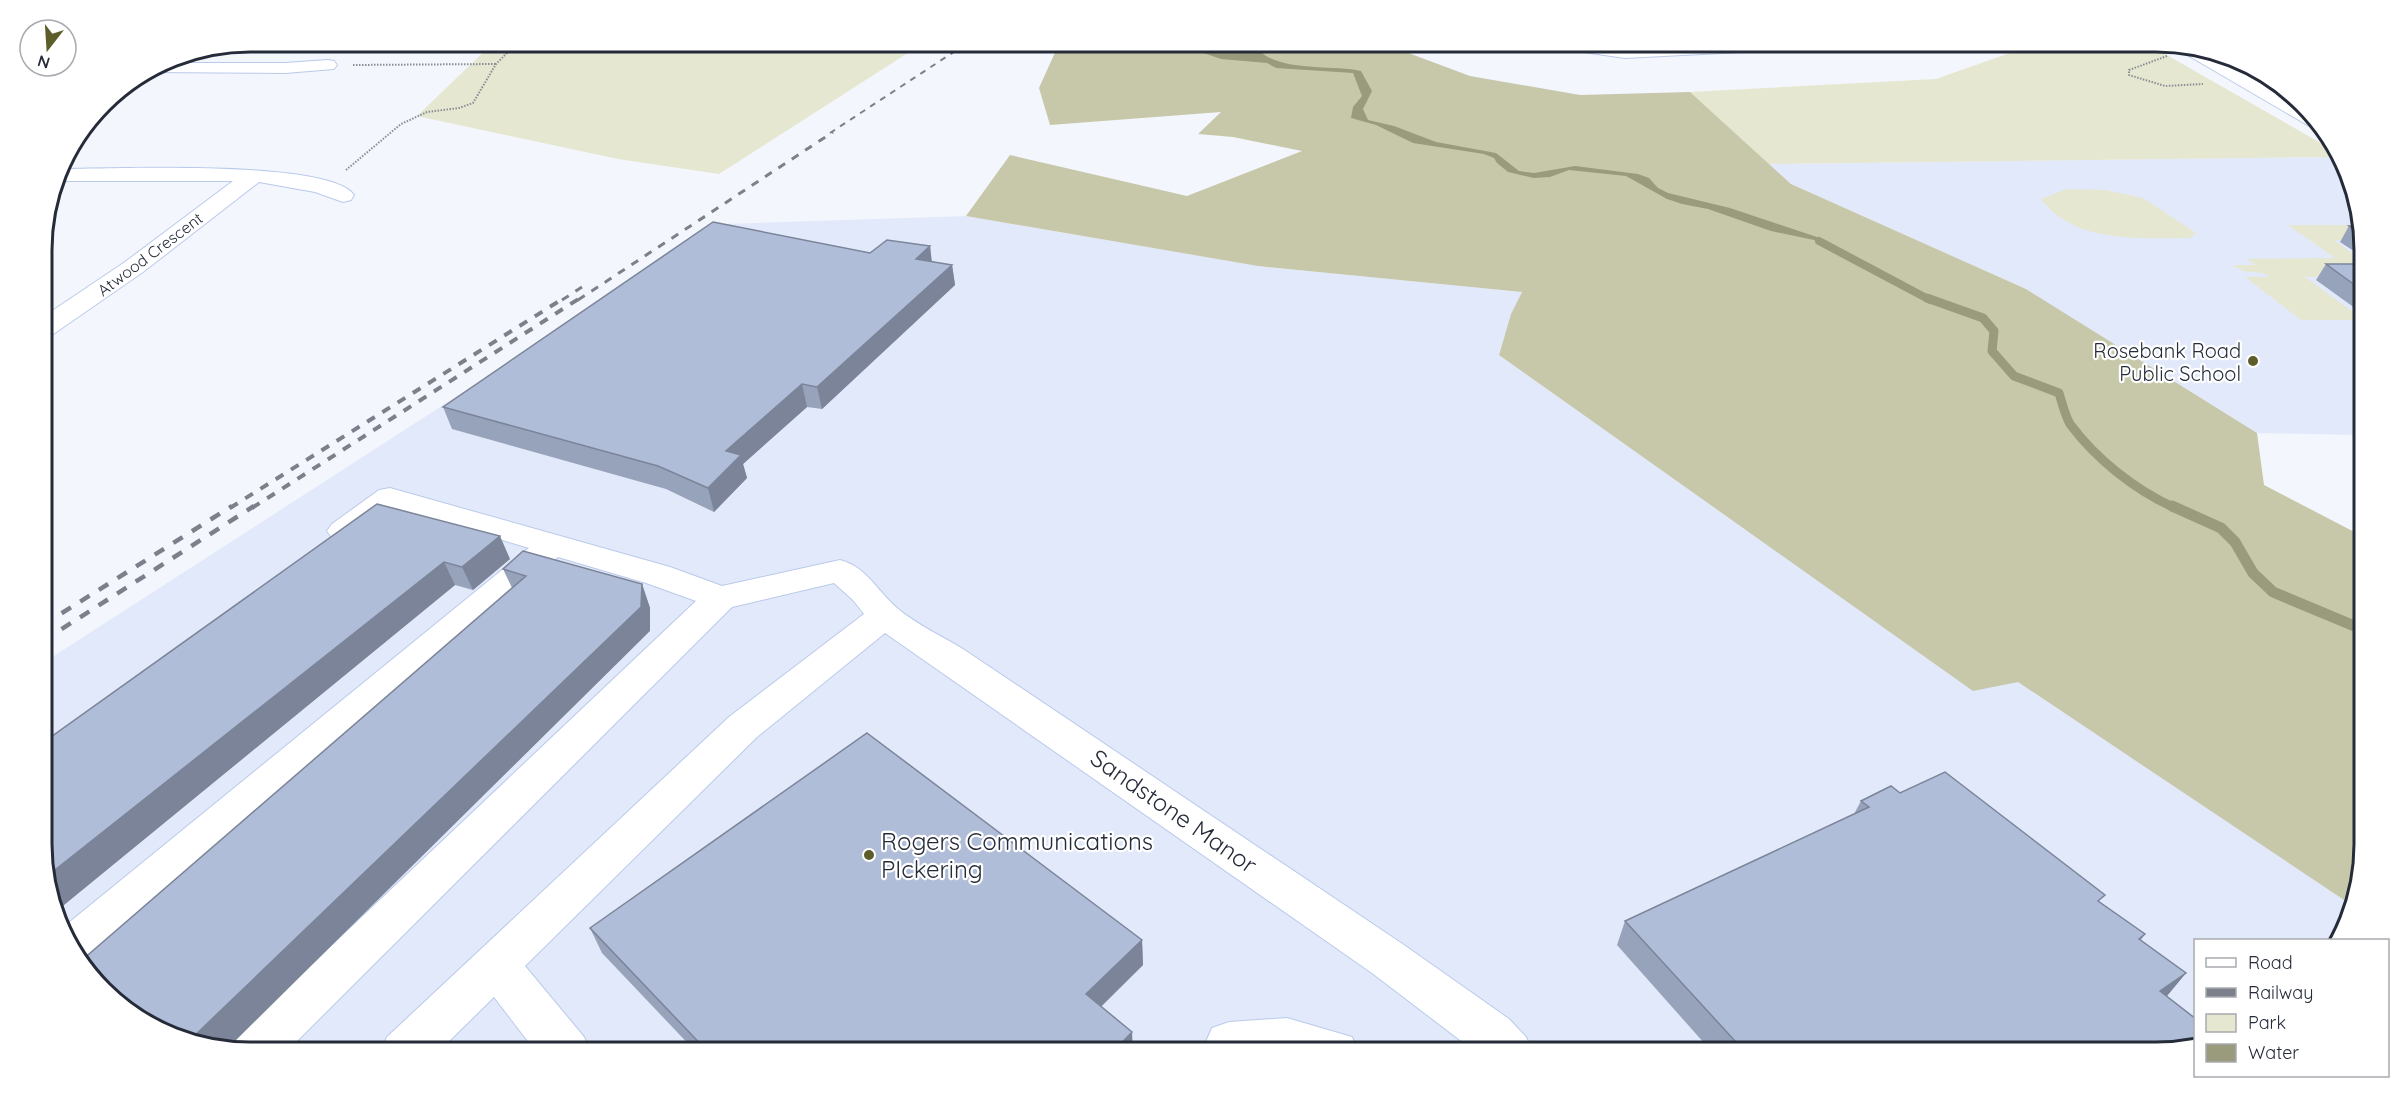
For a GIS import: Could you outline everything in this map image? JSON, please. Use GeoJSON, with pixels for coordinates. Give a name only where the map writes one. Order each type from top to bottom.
{"type":"FeatureCollection","features":[{"type":"Feature","properties":{"kind":"street"},"geometry":{"type":"LineString","coordinates":[[1618,52],[1640,52]]}},
{"type":"Feature","properties":{"kind":"street"},"geometry":{"type":"LineString","coordinates":[[2187,55],[2301,114]]}},
{"type":"Feature","properties":{"kind":"street"},"geometry":{"type":"LineString","coordinates":[[175,68],[285,68],[328,65]]}},
{"type":"Feature","properties":{"kind":"street"},"geometry":{"type":"LineString","coordinates":[[68,175],[255,175],[320,186],[343,195]]}},
{"type":"Feature","properties":{"kind":"street","name":"Atwood Crescent"},"geometry":{"type":"LineString","coordinates":[[53,323],[69,314],[255,175]]}},
{"type":"Feature","properties":{"kind":"street"},"geometry":{"type":"LineString","coordinates":[[53,314],[69,314]]}},
{"type":"Feature","properties":{"kind":"street"},"geometry":{"type":"LineString","coordinates":[[263,1042],[720,598],[658,575],[390,497],[313,553]]}},
{"type":"Feature","properties":{"kind":"street"},"geometry":{"type":"LineString","coordinates":[[78,942],[554,545]]}},
{"type":"Feature","properties":{"kind":"street","name":"Sandstone Manor"},"geometry":{"type":"LineString","coordinates":[[720,598],[840,571],[865,592],[884,616],[1061,733],[1388,959],[1486,1042]]}},
{"type":"Feature","properties":{"kind":"street"},"geometry":{"type":"LineString","coordinates":[[416,1042],[743,727],[884,616]]}},
{"type":"Feature","properties":{"kind":"street"},"geometry":{"type":"LineString","coordinates":[[496,964],[551,1042]]}},
{"type":"Feature","properties":{"kind":"street"},"geometry":{"type":"LineString","coordinates":[[1258,1042],[1287,1040],[1294,1042]]}},
{"type":"Feature","properties":{"kind":"path"},"geometry":{"type":"LineString","coordinates":[[320,186],[355,164],[400,124],[427,112],[459,108],[473,103],[496,64],[508,52]]}},
{"type":"Feature","properties":{"kind":"path"},"geometry":{"type":"LineString","coordinates":[[2177,54],[2129,70],[2129,75],[2142,81],[2176,88],[2201,84],[2210,86]]}},
{"type":"Feature","properties":{"kind":"path"},"geometry":{"type":"LineString","coordinates":[[328,65],[496,64]]}},
{"type":"Feature","properties":{"kind":"shaded area"},"geometry":{"type":"Polygon","coordinates":[[[1055,52],[1406,52],[1470,76],[1580,95],[1690,92],[1791,184],[2026,289],[2257,433],[2264,485],[2354,532],[2354,857],[2346,901],[2018,682],[1973,691],[1499,355],[1511,314],[1522,292],[1258,266],[966,216],[1010,155],[1187,196],[1302,151],[1233,137],[1198,134],[1221,112],[1050,125],[1039,88],[1055,52]]]}},
{"type":"Feature","properties":{"kind":"shaded area","name":"Rosebank Road Public School"},"geometry":{"type":"Polygon","coordinates":[[[2330,157],[2348,199],[2353,225],[2354,435],[2257,433],[2026,289],[1791,184],[1769,164],[2330,157]]]}},
{"type":"Feature","properties":{"kind":"shaded area"},"geometry":{"type":"Polygon","coordinates":[[[966,216],[1258,266],[1522,292],[1511,314],[1499,355],[1973,690],[2018,681],[2346,901],[2339,920],[2330,939],[2194,939],[2194,1039],[2169,1042],[238,1042],[199,1036],[151,1016],[130,1002],[110,985],[93,965],[79,944],[59,896],[52,844],[52,657],[724,224],[966,216]]]}},
{"type":"Feature","properties":{"kind":"green space"},"geometry":{"type":"Polygon","coordinates":[[[484,52],[909,52],[719,174],[618,159],[417,116],[484,52]]]}},
{"type":"Feature","properties":{"kind":"green space"},"geometry":{"type":"Polygon","coordinates":[[[2013,52],[2162,52],[2323,144],[2330,157],[1769,164],[1690,92],[1936,79],[2013,52]]]}},
{"type":"Feature","properties":{"kind":"green space"},"geometry":{"type":"Polygon","coordinates":[[[2067,189],[2105,190],[2143,198],[2196,233],[2190,238],[2130,238],[2090,231],[2071,224],[2055,214],[2041,199],[2067,189]]]}},
{"type":"Feature","properties":{"kind":"green space"},"geometry":{"type":"Polygon","coordinates":[[[2288,225],[2353,225],[2354,240],[2334,240],[2354,254],[2354,276],[2305,277],[2354,313],[2354,320],[2301,320],[2245,277],[2269,277],[2261,273],[2243,271],[2233,265],[2255,265],[2247,259],[2335,258],[2288,225]]]}},
{"type":"Feature","properties":{"kind":"water"},"geometry":{"type":"Polygon","coordinates":[[[1201,52],[1261,52],[1272,59],[1301,66],[1361,71],[1372,91],[1363,109],[1368,120],[1394,126],[1436,142],[1496,153],[1519,171],[1534,173],[1575,166],[1638,174],[1649,178],[1658,188],[1668,193],[1730,208],[1817,237],[1819,241],[1771,231],[1708,209],[1667,199],[1626,176],[1569,170],[1550,177],[1534,178],[1508,172],[1494,158],[1484,154],[1413,143],[1376,125],[1351,118],[1353,107],[1362,96],[1353,73],[1276,68],[1267,63],[1221,59],[1201,52]]]}},
{"type":"Feature","properties":{"kind":"building"},"geometry":{"type":"Polygon","coordinates":[[[713,222],[870,253],[887,240],[930,246],[916,259],[952,265],[817,387],[802,384],[726,451],[741,455],[708,488],[658,466],[443,407],[713,222]]]}},
{"type":"Feature","properties":{"kind":"building"},"geometry":{"type":"Polygon","coordinates":[[[2326,264],[2354,264],[2354,284],[2326,264]]]}},
{"type":"Feature","properties":{"kind":"building"},"geometry":{"type":"Polygon","coordinates":[[[377,504],[500,536],[462,567],[444,562],[54,871],[52,736],[377,504]]]}},
{"type":"Feature","properties":{"kind":"building"},"geometry":{"type":"Polygon","coordinates":[[[523,551],[642,584],[641,607],[196,1035],[151,1016],[110,985],[87,956],[526,576],[503,569],[523,551]]]}},
{"type":"Feature","properties":{"kind":"building","name":"Rogers Communications PIckering"},"geometry":{"type":"Polygon","coordinates":[[[867,733],[1142,940],[1086,994],[1132,1032],[1122,1042],[699,1042],[590,928],[867,733]]]}},
{"type":"Feature","properties":{"kind":"building"},"geometry":{"type":"Polygon","coordinates":[[[1945,772],[2105,895],[2098,901],[2145,934],[2139,939],[2186,973],[2160,991],[2194,1017],[2194,1039],[2169,1042],[1736,1042],[1625,921],[1869,807],[1861,801],[1891,786],[1900,793],[1945,772]]]}},
{"type":"Feature","properties":{"kind":"waterway"},"geometry":{"type":"LineString","coordinates":[[1819,241],[1930,300]]}},
{"type":"Feature","properties":{"kind":"waterway"},"geometry":{"type":"LineString","coordinates":[[1927,298],[1983,318],[1994,331],[1992,351],[2014,376],[2059,393],[2070,424],[2104,461],[2131,483],[2175,508]]}},
{"type":"Feature","properties":{"kind":"waterway"},"geometry":{"type":"LineString","coordinates":[[2172,506],[2221,528],[2235,542],[2253,573],[2273,592],[2354,626]]}},
{"type":"Feature","properties":{"kind":"railway"},"geometry":{"type":"LineString","coordinates":[[830,133],[954,52]]}},
{"type":"Feature","properties":{"kind":"railway"},"geometry":{"type":"LineString","coordinates":[[578,300],[833,132]]}},
{"type":"Feature","properties":{"kind":"railway"},"geometry":{"type":"LineString","coordinates":[[562,300],[582,287]]}},
{"type":"Feature","properties":{"kind":"railway"},"geometry":{"type":"LineString","coordinates":[[230,508],[564,298]]}},
{"type":"Feature","properties":{"kind":"railway"},"geometry":{"type":"LineString","coordinates":[[252,508],[580,298]]}},
{"type":"Feature","properties":{"kind":"railway"},"geometry":{"type":"LineString","coordinates":[[52,619],[232,506]]}},
{"type":"Feature","properties":{"kind":"railway"},"geometry":{"type":"LineString","coordinates":[[52,635],[254,506]]}},
{"type":"Feature","properties":{"kind":"place","name":"Rosebank Road Public School"},"geometry":{"type":"Point","coordinates":[2253,361]}},
{"type":"Feature","properties":{"kind":"place","name":"Rogers Communications PIckering"},"geometry":{"type":"Point","coordinates":[869,855]}}]}
